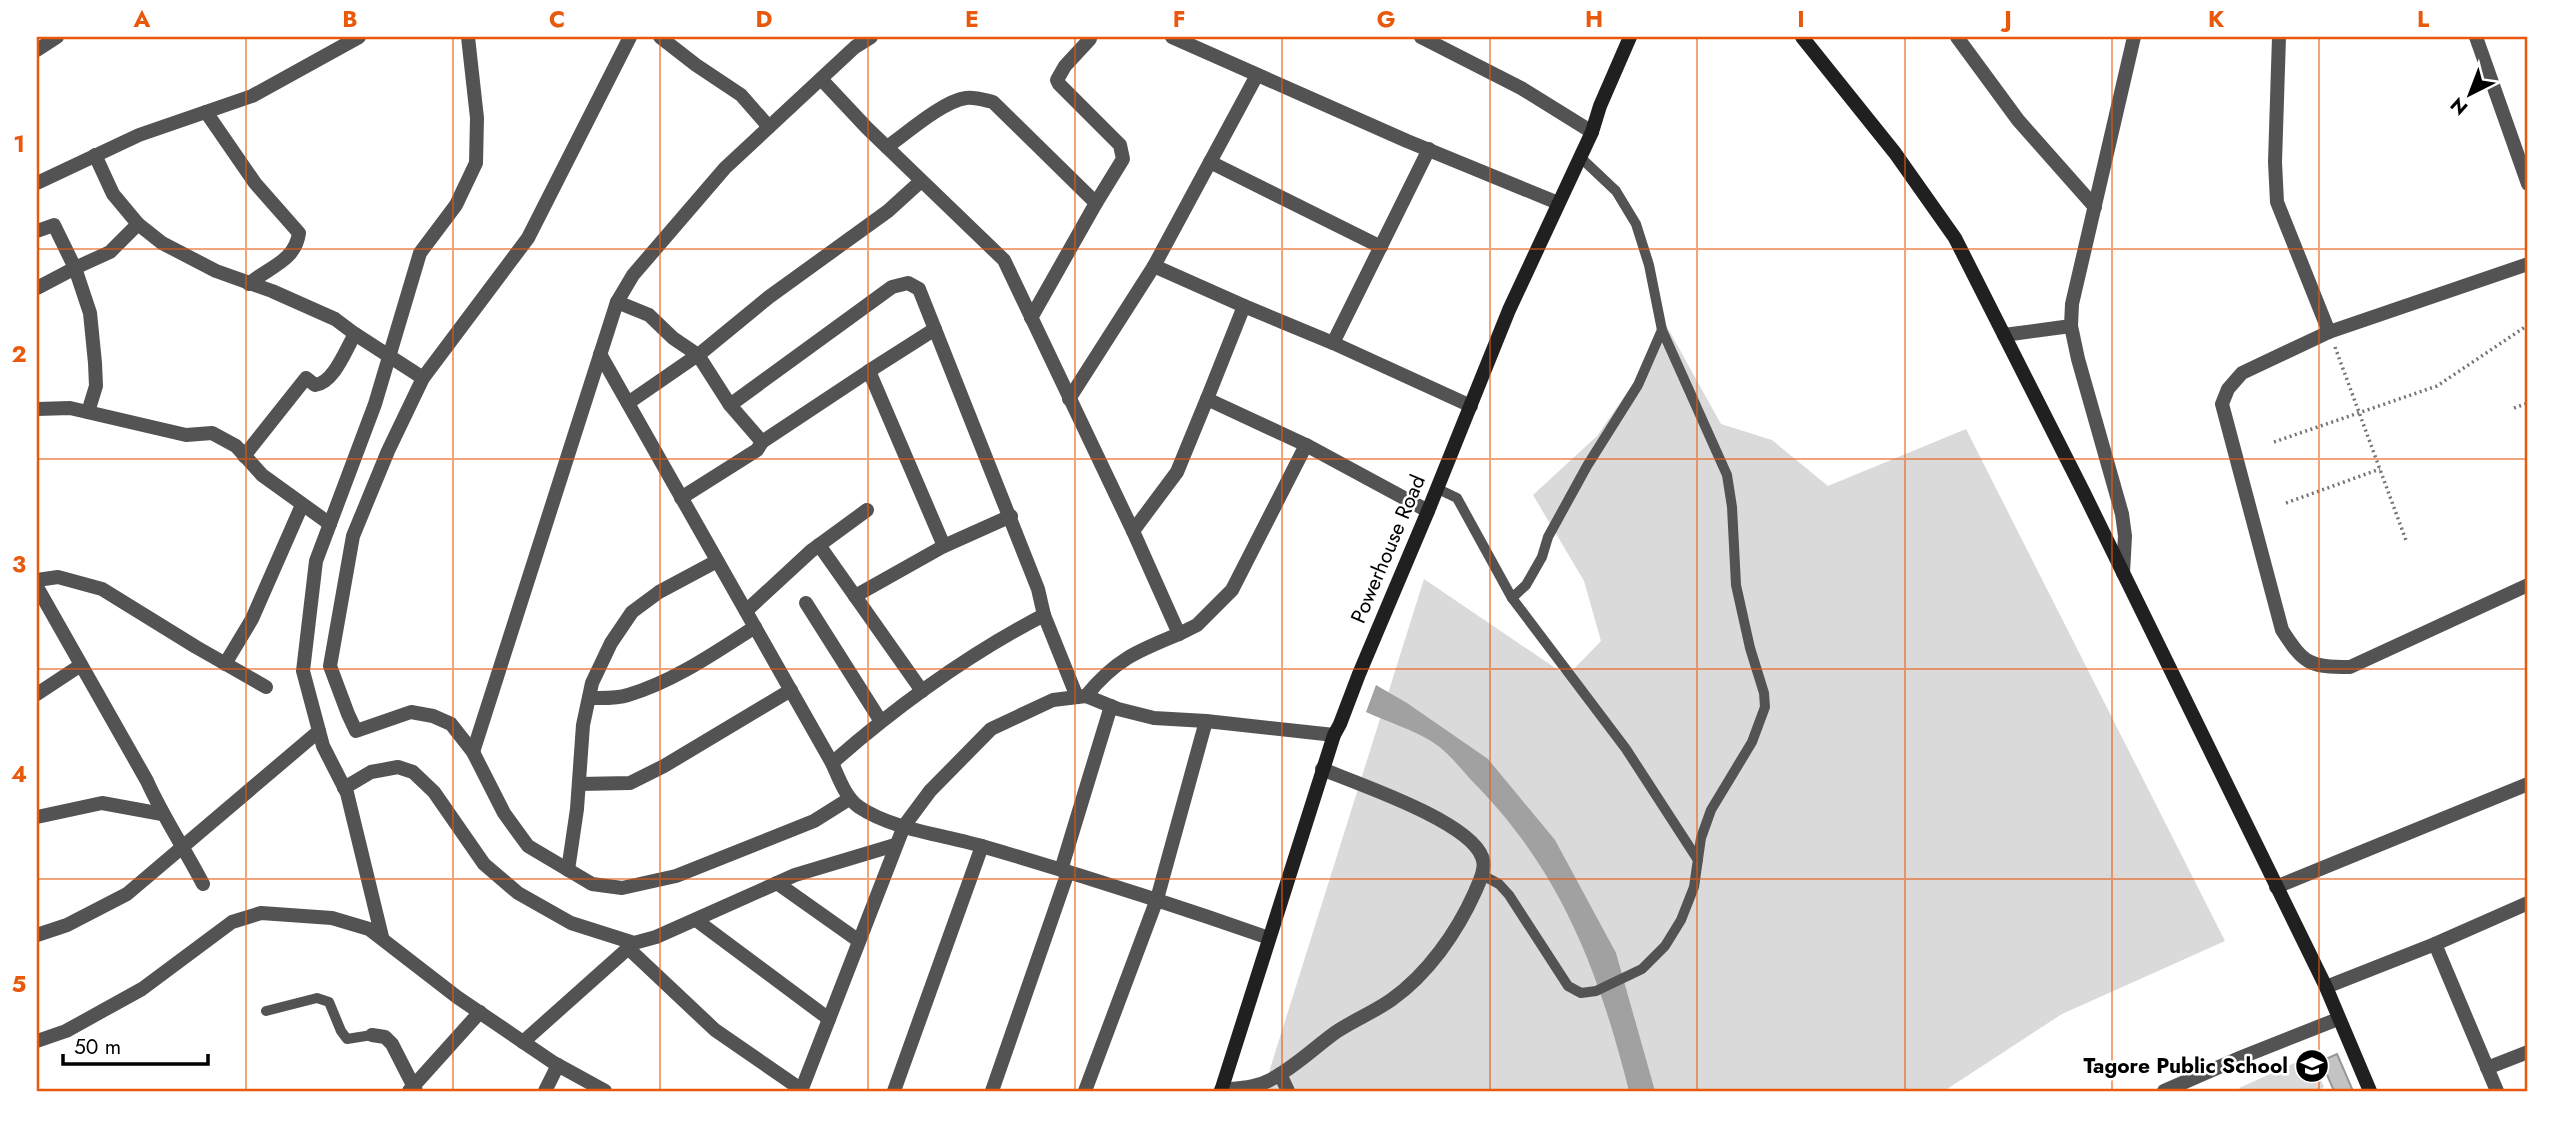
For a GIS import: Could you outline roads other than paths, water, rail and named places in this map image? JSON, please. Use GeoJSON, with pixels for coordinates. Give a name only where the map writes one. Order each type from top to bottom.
{"type":"FeatureCollection","features":[{"type":"Feature","properties":{"kind":"street"},"geometry":{"type":"LineString","coordinates":[[37,50],[57,37]]}},
{"type":"Feature","properties":{"kind":"street"},"geometry":{"type":"LineString","coordinates":[[37,183],[139,135],[252,96],[359,37]]}},
{"type":"Feature","properties":{"kind":"street"},"geometry":{"type":"LineString","coordinates":[[382,937],[343,785],[323,746],[303,671],[316,561],[375,404],[421,253],[456,205],[476,163],[477,118],[468,37]]}},
{"type":"Feature","properties":{"kind":"street"},"geometry":{"type":"LineString","coordinates":[[630,37],[528,239],[423,378],[388,451],[353,536],[330,666],[356,730],[411,712],[433,716],[451,724],[473,752],[504,813],[528,846],[592,884],[622,888],[676,876],[814,821],[849,799]]}},
{"type":"Feature","properties":{"kind":"street"},"geometry":{"type":"LineString","coordinates":[[660,37],[741,95],[769,127]]}},
{"type":"Feature","properties":{"kind":"street"},"geometry":{"type":"LineString","coordinates":[[473,752],[617,302],[633,275],[725,168],[855,47],[871,37]]}},
{"type":"Feature","properties":{"kind":"street"},"geometry":{"type":"LineString","coordinates":[[1172,37],[1558,203]]}},
{"type":"Feature","properties":{"kind":"street"},"geometry":{"type":"LineString","coordinates":[[1421,37],[1521,88],[1592,132]]}},
{"type":"Feature","properties":{"kind":"street","name":"Powerhouse Road"},"geometry":{"type":"LineString","coordinates":[[1221,1091],[1322,769],[1337,730],[1509,310],[1592,132],[1600,106],[1630,37]]}},
{"type":"Feature","properties":{"kind":"street"},"geometry":{"type":"LineString","coordinates":[[1802,37],[1895,153],[1955,238],[2326,987],[2370,1091]]}},
{"type":"Feature","properties":{"kind":"street"},"geometry":{"type":"LineString","coordinates":[[1957,37],[2018,120],[2095,207]]}},
{"type":"Feature","properties":{"kind":"street"},"geometry":{"type":"LineString","coordinates":[[2279,37],[2275,162],[2277,202],[2329,332]]}},
{"type":"Feature","properties":{"kind":"street"},"geometry":{"type":"LineString","coordinates":[[2476,37],[2528,184]]}},
{"type":"Feature","properties":{"kind":"street"},"geometry":{"type":"LineString","coordinates":[[2123,573],[2125,536],[2122,514],[2071,326],[2072,304],[2132,38]]}},
{"type":"Feature","properties":{"kind":"street"},"geometry":{"type":"LineString","coordinates":[[1031,318],[1123,159],[1120,145],[1059,84],[1058,80],[1065,66],[1090,39]]}},
{"type":"Feature","properties":{"kind":"street"},"geometry":{"type":"LineString","coordinates":[[1069,399],[1154,266],[1257,75]]}},
{"type":"Feature","properties":{"kind":"street"},"geometry":{"type":"LineString","coordinates":[[821,79],[921,181],[1004,260],[1179,634]]}},
{"type":"Feature","properties":{"kind":"street"},"geometry":{"type":"LineString","coordinates":[[887,147],[964,98],[986,100],[993,102],[1096,204]]}},
{"type":"Feature","properties":{"kind":"street"},"geometry":{"type":"LineString","coordinates":[[206,112],[255,183],[299,233],[297,245],[291,255],[262,271],[249,284]]}},
{"type":"Feature","properties":{"kind":"street"},"geometry":{"type":"LineString","coordinates":[[1333,343],[1429,149]]}},
{"type":"Feature","properties":{"kind":"street"},"geometry":{"type":"LineString","coordinates":[[95,155],[113,194],[138,224],[162,243],[216,271],[272,291],[335,319],[423,378]]}},
{"type":"Feature","properties":{"kind":"street"},"geometry":{"type":"LineString","coordinates":[[1210,162],[1381,247]]}},
{"type":"Feature","properties":{"kind":"street"},"geometry":{"type":"LineString","coordinates":[[628,403],[698,355],[769,297],[888,211],[921,181]]}},
{"type":"Feature","properties":{"kind":"street"},"geometry":{"type":"LineString","coordinates":[[37,288],[110,252],[138,224]]}},
{"type":"Feature","properties":{"kind":"street"},"geometry":{"type":"LineString","coordinates":[[37,231],[54,225],[75,268],[90,313],[96,386],[88,412]]}},
{"type":"Feature","properties":{"kind":"street"},"geometry":{"type":"LineString","coordinates":[[2528,264],[2329,332],[2242,373],[2228,389],[2222,404],[2281,630],[2298,654],[2318,667],[2350,667],[2528,585]]}},
{"type":"Feature","properties":{"kind":"street"},"geometry":{"type":"LineString","coordinates":[[1154,266],[1471,406]]}},
{"type":"Feature","properties":{"kind":"street"},"geometry":{"type":"LineString","coordinates":[[730,405],[892,287],[908,283],[919,289],[1011,516],[1038,589],[1044,615],[1082,697]]}},
{"type":"Feature","properties":{"kind":"street"},"geometry":{"type":"LineString","coordinates":[[617,302],[649,315],[673,338],[698,355],[730,405],[762,442]]}},
{"type":"Feature","properties":{"kind":"street"},"geometry":{"type":"LineString","coordinates":[[1133,531],[1177,472],[1244,306]]}},
{"type":"Feature","properties":{"kind":"street"},"geometry":{"type":"LineString","coordinates":[[2004,335],[2071,326]]}},
{"type":"Feature","properties":{"kind":"street"},"geometry":{"type":"LineString","coordinates":[[681,498],[757,450],[762,442],[935,329]]}},
{"type":"Feature","properties":{"kind":"street"},"geometry":{"type":"LineString","coordinates":[[244,456],[306,378],[315,385],[321,385],[328,380],[355,334]]}},
{"type":"Feature","properties":{"kind":"street"},"geometry":{"type":"LineString","coordinates":[[600,354],[832,762],[849,799],[862,809],[899,824],[1157,899],[1269,938]]}},
{"type":"Feature","properties":{"kind":"street"},"geometry":{"type":"LineString","coordinates":[[869,371],[944,546]]}},
{"type":"Feature","properties":{"kind":"street"},"geometry":{"type":"LineString","coordinates":[[1207,399],[1306,445],[1428,511]]}},
{"type":"Feature","properties":{"kind":"street"},"geometry":{"type":"LineString","coordinates":[[37,409],[70,408],[186,435],[212,433],[236,446],[262,475],[328,528],[353,536]]}},
{"type":"Feature","properties":{"kind":"street"},"geometry":{"type":"LineString","coordinates":[[1082,697],[1108,671],[1131,654],[1197,625],[1233,590],[1306,445]]}},
{"type":"Feature","properties":{"kind":"street"},"geometry":{"type":"LineString","coordinates":[[225,664],[252,619],[302,505]]}},
{"type":"Feature","properties":{"kind":"street"},"geometry":{"type":"LineString","coordinates":[[746,611],[819,545],[867,510]]}},
{"type":"Feature","properties":{"kind":"street"},"geometry":{"type":"LineString","coordinates":[[855,596],[944,546],[1011,516]]}},
{"type":"Feature","properties":{"kind":"street"},"geometry":{"type":"LineString","coordinates":[[819,545],[922,691]]}},
{"type":"Feature","properties":{"kind":"street"},"geometry":{"type":"LineString","coordinates":[[568,870],[583,725],[592,683],[611,643],[632,612],[659,592],[717,561]]}},
{"type":"Feature","properties":{"kind":"street"},"geometry":{"type":"LineString","coordinates":[[37,580],[58,577],[102,589],[266,687]]}},
{"type":"Feature","properties":{"kind":"street"},"geometry":{"type":"LineString","coordinates":[[37,587],[202,884]]}},
{"type":"Feature","properties":{"kind":"street"},"geometry":{"type":"LineString","coordinates":[[806,603],[880,720]]}},
{"type":"Feature","properties":{"kind":"street"},"geometry":{"type":"LineString","coordinates":[[832,762],[880,720],[994,641],[1044,615]]}},
{"type":"Feature","properties":{"kind":"street"},"geometry":{"type":"LineString","coordinates":[[589,698],[625,696],[646,688],[714,653],[755,627]]}},
{"type":"Feature","properties":{"kind":"street"},"geometry":{"type":"LineString","coordinates":[[37,694],[81,664]]}},
{"type":"Feature","properties":{"kind":"street"},"geometry":{"type":"LineString","coordinates":[[579,784],[630,783],[664,766],[791,690]]}},
{"type":"Feature","properties":{"kind":"street"},"geometry":{"type":"LineString","coordinates":[[343,785],[371,772],[398,767],[413,772],[434,792],[484,864],[518,893],[571,923],[631,946],[715,1030],[802,1091],[895,845],[899,824],[991,729],[1054,700],[1082,697],[1154,718],[1337,730]]}},
{"type":"Feature","properties":{"kind":"street"},"geometry":{"type":"LineString","coordinates":[[992,1091],[1064,871],[1111,706]]}},
{"type":"Feature","properties":{"kind":"street"},"geometry":{"type":"LineString","coordinates":[[1085,1091],[1157,899],[1206,721]]}},
{"type":"Feature","properties":{"kind":"street"},"geometry":{"type":"LineString","coordinates":[[37,934],[67,925],[127,894],[319,731]]}},
{"type":"Feature","properties":{"kind":"street"},"geometry":{"type":"LineString","coordinates":[[1221,1091],[1255,1086],[1280,1074],[1337,1032],[1392,999],[1412,983],[1442,950],[1465,915],[1482,875],[1483,859],[1476,847],[1440,819],[1322,769]]}},
{"type":"Feature","properties":{"kind":"street"},"geometry":{"type":"LineString","coordinates":[[2276,887],[2528,785]]}},
{"type":"Feature","properties":{"kind":"street"},"geometry":{"type":"LineString","coordinates":[[37,817],[102,803],[162,814]]}},
{"type":"Feature","properties":{"kind":"street"},"geometry":{"type":"LineString","coordinates":[[523,1042],[631,946],[795,875],[895,845]]}},
{"type":"Feature","properties":{"kind":"street"},"geometry":{"type":"LineString","coordinates":[[894,1091],[982,846]]}},
{"type":"Feature","properties":{"kind":"street"},"geometry":{"type":"LineString","coordinates":[[777,883],[859,941]]}},
{"type":"Feature","properties":{"kind":"street"},"geometry":{"type":"LineString","coordinates":[[2326,987],[2435,944],[2528,903]]}},
{"type":"Feature","properties":{"kind":"street"},"geometry":{"type":"LineString","coordinates":[[37,1041],[66,1031],[142,989],[232,922],[261,914],[332,919],[369,929],[382,937],[523,1042],[605,1091]]}},
{"type":"Feature","properties":{"kind":"street"},"geometry":{"type":"LineString","coordinates":[[695,920],[829,1019]]}},
{"type":"Feature","properties":{"kind":"street"},"geometry":{"type":"LineString","coordinates":[[2435,944],[2497,1091]]}},
{"type":"Feature","properties":{"kind":"street"},"geometry":{"type":"LineString","coordinates":[[372,1035],[385,1037],[392,1044],[413,1090],[480,1012]]}},
{"type":"Feature","properties":{"kind":"street"},"geometry":{"type":"LineString","coordinates":[[2164,1091],[2338,1019]]}},
{"type":"Feature","properties":{"kind":"street"},"geometry":{"type":"LineString","coordinates":[[2487,1068],[2528,1052]]}},
{"type":"Feature","properties":{"kind":"street"},"geometry":{"type":"LineString","coordinates":[[545,1091],[558,1065]]}},
{"type":"Feature","properties":{"kind":"street"},"geometry":{"type":"LineString","coordinates":[[1280,1074],[1288,1091]]}},
{"type":"Feature","properties":{"kind":"lane"},"geometry":{"type":"LineString","coordinates":[[1482,875],[1499,884],[1509,895],[1567,986],[1581,993],[1596,990],[1642,969],[1665,946],[1681,920],[1694,887],[1701,838],[1711,810],[1752,742],[1763,715],[1764,700],[1741,613],[1727,475],[1662,330],[1649,265],[1636,224],[1616,191],[1580,158]]}},
{"type":"Feature","properties":{"kind":"lane"},"geometry":{"type":"LineString","coordinates":[[1512,598],[1526,585],[1542,556],[1548,537],[1587,466],[1638,385],[1662,330]]}},
{"type":"Feature","properties":{"kind":"lane"},"geometry":{"type":"LineString","coordinates":[[1436,488],[1457,498],[1512,598],[1626,749],[1698,860]]}},
{"type":"Feature","properties":{"kind":"lane"},"geometry":{"type":"LineString","coordinates":[[266,1011],[317,998],[329,1002],[347,1040],[372,1035]]}},
{"type":"Feature","properties":{"kind":"place","name":"Tagore Public School"},"geometry":{"type":"Point","coordinates":[2312,1066]}}]}
